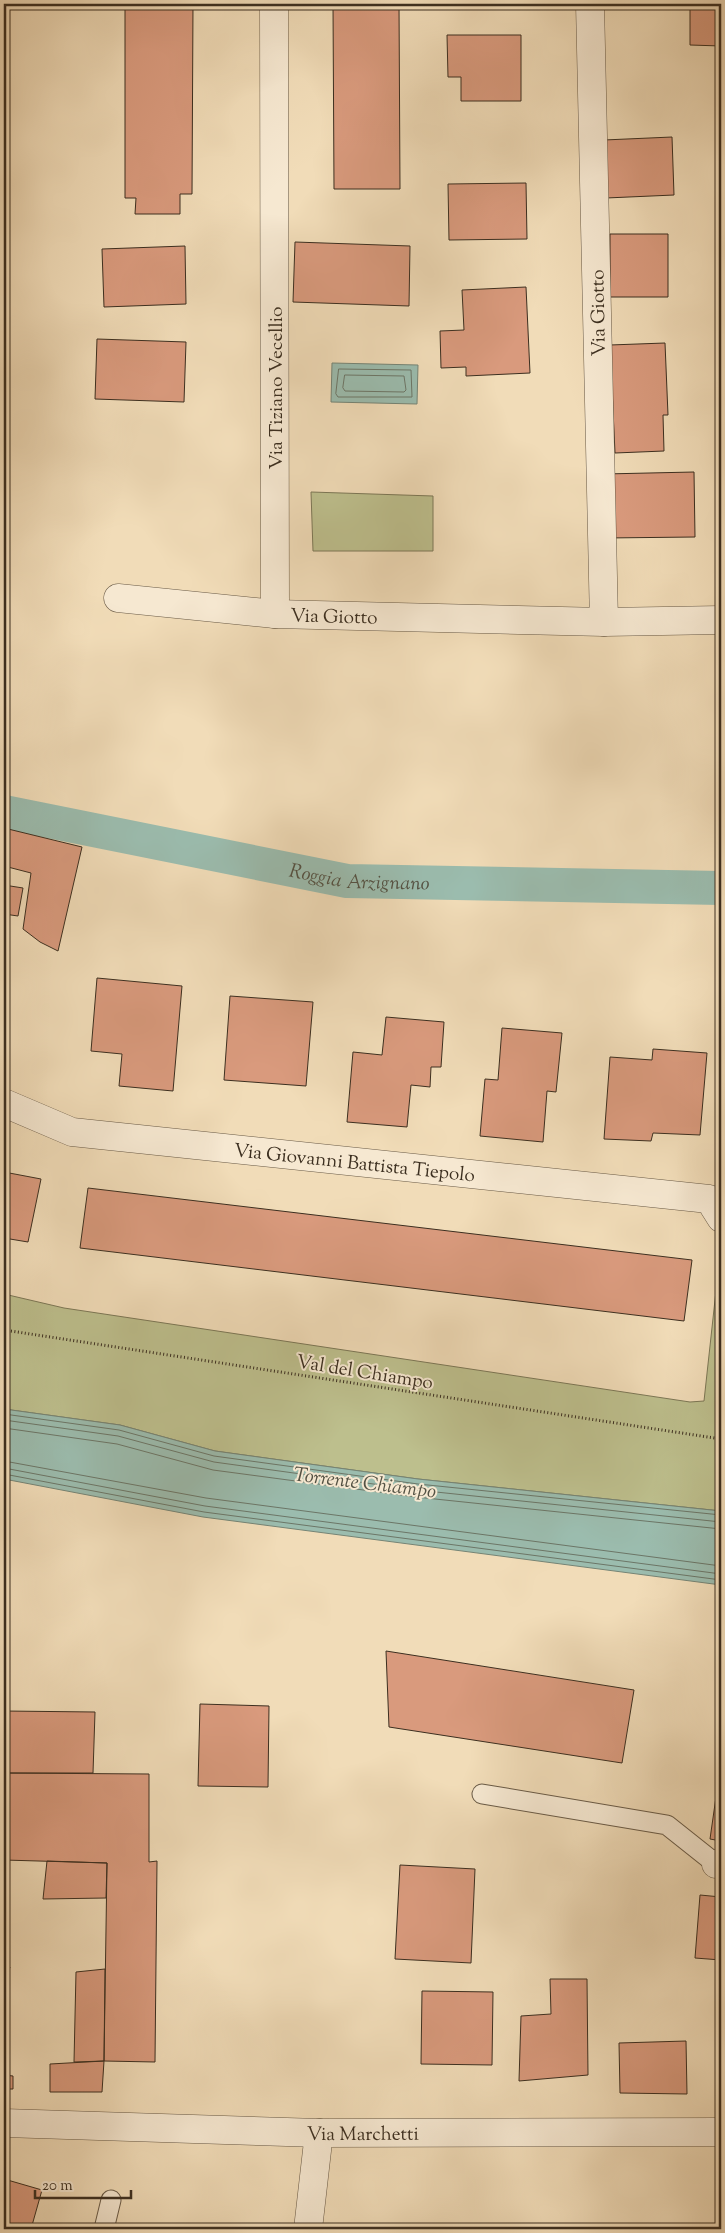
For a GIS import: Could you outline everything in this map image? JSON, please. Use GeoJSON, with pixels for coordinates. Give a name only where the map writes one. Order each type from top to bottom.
{"type":"FeatureCollection","features":[{"type":"Feature","properties":{"kind":"street","name":"Via Tiziano Vecellio"},"geometry":{"type":"LineString","coordinates":[[274,4],[275,614]]}},
{"type":"Feature","properties":{"kind":"street","name":"Via Giotto"},"geometry":{"type":"LineString","coordinates":[[590,4],[604,622]]}},
{"type":"Feature","properties":{"kind":"street"},"geometry":{"type":"LineString","coordinates":[[118,598],[275,614]]}},
{"type":"Feature","properties":{"kind":"street","name":"Via Giotto"},"geometry":{"type":"LineString","coordinates":[[275,614],[604,622],[721,620]]}},
{"type":"Feature","properties":{"kind":"street","name":"Via Giovanni Battista Tiepolo"},"geometry":{"type":"LineString","coordinates":[[4,1103],[72,1132],[717,1201]]}},
{"type":"Feature","properties":{"kind":"street","name":"Via Marchetti"},"geometry":{"type":"LineString","coordinates":[[4,2123],[319,2134],[721,2132]]}},
{"type":"Feature","properties":{"kind":"street"},"geometry":{"type":"LineString","coordinates":[[308,2229],[319,2134]]}},
{"type":"Feature","properties":{"kind":"lane"},"geometry":{"type":"LineString","coordinates":[[482,1794],[667,1825],[719,1864]]}},
{"type":"Feature","properties":{"kind":"lane"},"geometry":{"type":"LineString","coordinates":[[104,2229],[111,2200]]}},
{"type":"Feature","properties":{"kind":"path","name":"Val del Chiampo"},"geometry":{"type":"LineString","coordinates":[[4,1330],[721,1439]]}},
{"type":"Feature","properties":{"kind":"green space"},"geometry":{"type":"Polygon","coordinates":[[[311,492],[433,496],[433,551],[313,551],[311,492]]]}},
{"type":"Feature","properties":{"kind":"green space"},"geometry":{"type":"Polygon","coordinates":[[[721,1245],[721,1511],[418,1479],[215,1451],[120,1425],[4,1409],[4,1294],[64,1308],[690,1402],[704,1401],[721,1245]]]}},
{"type":"Feature","properties":{"kind":"water"},"geometry":{"type":"Polygon","coordinates":[[[332,363],[418,365],[417,404],[331,402],[332,363]]]}},
{"type":"Feature","properties":{"kind":"water","name":"Torrente Chiampo"},"geometry":{"type":"Polygon","coordinates":[[[4,1409],[120,1425],[215,1451],[418,1479],[721,1511],[721,1585],[203,1517],[4,1479],[4,1409]]]}},
{"type":"Feature","properties":{"kind":"building"},"geometry":{"type":"Polygon","coordinates":[[[125,4],[193,4],[192,194],[180,194],[180,214],[135,214],[136,198],[125,198],[125,4]]]}},
{"type":"Feature","properties":{"kind":"building"},"geometry":{"type":"Polygon","coordinates":[[[333,4],[399,4],[400,189],[334,189],[333,4]]]}},
{"type":"Feature","properties":{"kind":"building"},"geometry":{"type":"Polygon","coordinates":[[[690,4],[721,4],[721,46],[690,45],[690,4]]]}},
{"type":"Feature","properties":{"kind":"building"},"geometry":{"type":"Polygon","coordinates":[[[447,35],[521,35],[521,101],[461,101],[461,77],[448,77],[447,35]]]}},
{"type":"Feature","properties":{"kind":"building"},"geometry":{"type":"Polygon","coordinates":[[[672,137],[674,195],[606,198],[604,140],[672,137]]]}},
{"type":"Feature","properties":{"kind":"building"},"geometry":{"type":"Polygon","coordinates":[[[526,183],[527,239],[449,240],[448,184],[526,183]]]}},
{"type":"Feature","properties":{"kind":"building"},"geometry":{"type":"Polygon","coordinates":[[[610,234],[668,234],[668,297],[610,297],[610,234]]]}},
{"type":"Feature","properties":{"kind":"building"},"geometry":{"type":"Polygon","coordinates":[[[295,242],[410,246],[409,306],[293,302],[295,242]]]}},
{"type":"Feature","properties":{"kind":"building"},"geometry":{"type":"Polygon","coordinates":[[[185,246],[186,304],[104,307],[102,249],[185,246]]]}},
{"type":"Feature","properties":{"kind":"building"},"geometry":{"type":"Polygon","coordinates":[[[526,287],[530,373],[466,376],[466,367],[441,368],[440,331],[464,330],[462,290],[526,287]]]}},
{"type":"Feature","properties":{"kind":"building"},"geometry":{"type":"Polygon","coordinates":[[[97,339],[186,342],[184,402],[95,399],[97,339]]]}},
{"type":"Feature","properties":{"kind":"building"},"geometry":{"type":"Polygon","coordinates":[[[665,343],[668,415],[663,415],[664,451],[615,453],[610,345],[665,343]]]}},
{"type":"Feature","properties":{"kind":"building"},"geometry":{"type":"Polygon","coordinates":[[[694,472],[695,537],[605,538],[604,474],[694,472]]]}},
{"type":"Feature","properties":{"kind":"building"},"geometry":{"type":"Polygon","coordinates":[[[4,828],[82,847],[58,951],[40,942],[23,929],[31,873],[4,866],[4,828]]]}},
{"type":"Feature","properties":{"kind":"building"},"geometry":{"type":"Polygon","coordinates":[[[4,885],[23,888],[18,916],[4,914],[4,885]]]}},
{"type":"Feature","properties":{"kind":"building"},"geometry":{"type":"Polygon","coordinates":[[[97,978],[182,986],[173,1091],[119,1086],[122,1054],[91,1051],[97,978]]]}},
{"type":"Feature","properties":{"kind":"building"},"geometry":{"type":"Polygon","coordinates":[[[230,996],[313,1002],[306,1086],[224,1080],[230,996]]]}},
{"type":"Feature","properties":{"kind":"building"},"geometry":{"type":"Polygon","coordinates":[[[386,1017],[444,1022],[441,1067],[431,1067],[430,1087],[411,1085],[407,1127],[347,1122],[353,1052],[382,1055],[386,1017]]]}},
{"type":"Feature","properties":{"kind":"building"},"geometry":{"type":"Polygon","coordinates":[[[502,1028],[562,1033],[556,1092],[547,1091],[543,1142],[480,1136],[485,1079],[498,1080],[502,1028]]]}},
{"type":"Feature","properties":{"kind":"building"},"geometry":{"type":"Polygon","coordinates":[[[653,1049],[707,1053],[700,1135],[653,1133],[651,1141],[604,1139],[610,1057],[652,1060],[653,1049]]]}},
{"type":"Feature","properties":{"kind":"building"},"geometry":{"type":"Polygon","coordinates":[[[4,1172],[41,1179],[28,1242],[4,1238],[4,1172]]]}},
{"type":"Feature","properties":{"kind":"building"},"geometry":{"type":"Polygon","coordinates":[[[88,1188],[692,1260],[684,1321],[80,1248],[88,1188]]]}},
{"type":"Feature","properties":{"kind":"building"},"geometry":{"type":"Polygon","coordinates":[[[386,1651],[634,1690],[622,1763],[389,1727],[386,1651]]]}},
{"type":"Feature","properties":{"kind":"building"},"geometry":{"type":"Polygon","coordinates":[[[200,1704],[269,1706],[268,1787],[198,1786],[200,1704]]]}},
{"type":"Feature","properties":{"kind":"building"},"geometry":{"type":"Polygon","coordinates":[[[4,1711],[95,1712],[93,1773],[4,1773],[4,1711]]]}},
{"type":"Feature","properties":{"kind":"building"},"geometry":{"type":"Polygon","coordinates":[[[721,1762],[721,1841],[710,1839],[721,1762]]]}},
{"type":"Feature","properties":{"kind":"building"},"geometry":{"type":"Polygon","coordinates":[[[4,1773],[149,1774],[149,1862],[157,1861],[155,2062],[104,2061],[107,1863],[4,1860],[4,1773]]]}},
{"type":"Feature","properties":{"kind":"building"},"geometry":{"type":"Polygon","coordinates":[[[47,1861],[107,1863],[106,1898],[43,1899],[47,1861]]]}},
{"type":"Feature","properties":{"kind":"building"},"geometry":{"type":"Polygon","coordinates":[[[400,1865],[475,1869],[471,1963],[395,1959],[400,1865]]]}},
{"type":"Feature","properties":{"kind":"building"},"geometry":{"type":"Polygon","coordinates":[[[700,1895],[721,1897],[721,1960],[695,1958],[700,1895]]]}},
{"type":"Feature","properties":{"kind":"building"},"geometry":{"type":"Polygon","coordinates":[[[4,1965],[10,1967],[4,1986],[4,1965]]]}},
{"type":"Feature","properties":{"kind":"building"},"geometry":{"type":"Polygon","coordinates":[[[105,1969],[104,2061],[74,2062],[76,1972],[105,1969]]]}},
{"type":"Feature","properties":{"kind":"building"},"geometry":{"type":"Polygon","coordinates":[[[550,1979],[587,1979],[588,2075],[519,2081],[521,2016],[551,2014],[550,1979]]]}},
{"type":"Feature","properties":{"kind":"building"},"geometry":{"type":"Polygon","coordinates":[[[422,1991],[493,1992],[492,2065],[421,2064],[422,1991]]]}},
{"type":"Feature","properties":{"kind":"building"},"geometry":{"type":"Polygon","coordinates":[[[686,2041],[687,2094],[620,2093],[619,2043],[686,2041]]]}},
{"type":"Feature","properties":{"kind":"building"},"geometry":{"type":"Polygon","coordinates":[[[104,2061],[102,2092],[50,2092],[50,2064],[104,2061]]]}},
{"type":"Feature","properties":{"kind":"building"},"geometry":{"type":"Polygon","coordinates":[[[4,2075],[13,2076],[13,2089],[4,2089],[4,2075]]]}},
{"type":"Feature","properties":{"kind":"building"},"geometry":{"type":"Polygon","coordinates":[[[4,2179],[42,2190],[31,2229],[4,2229],[4,2179]]]}},
{"type":"Feature","properties":{"kind":"waterway","name":"Roggia Arzignano"},"geometry":{"type":"LineString","coordinates":[[4,812],[347,881],[721,888]]}}]}
